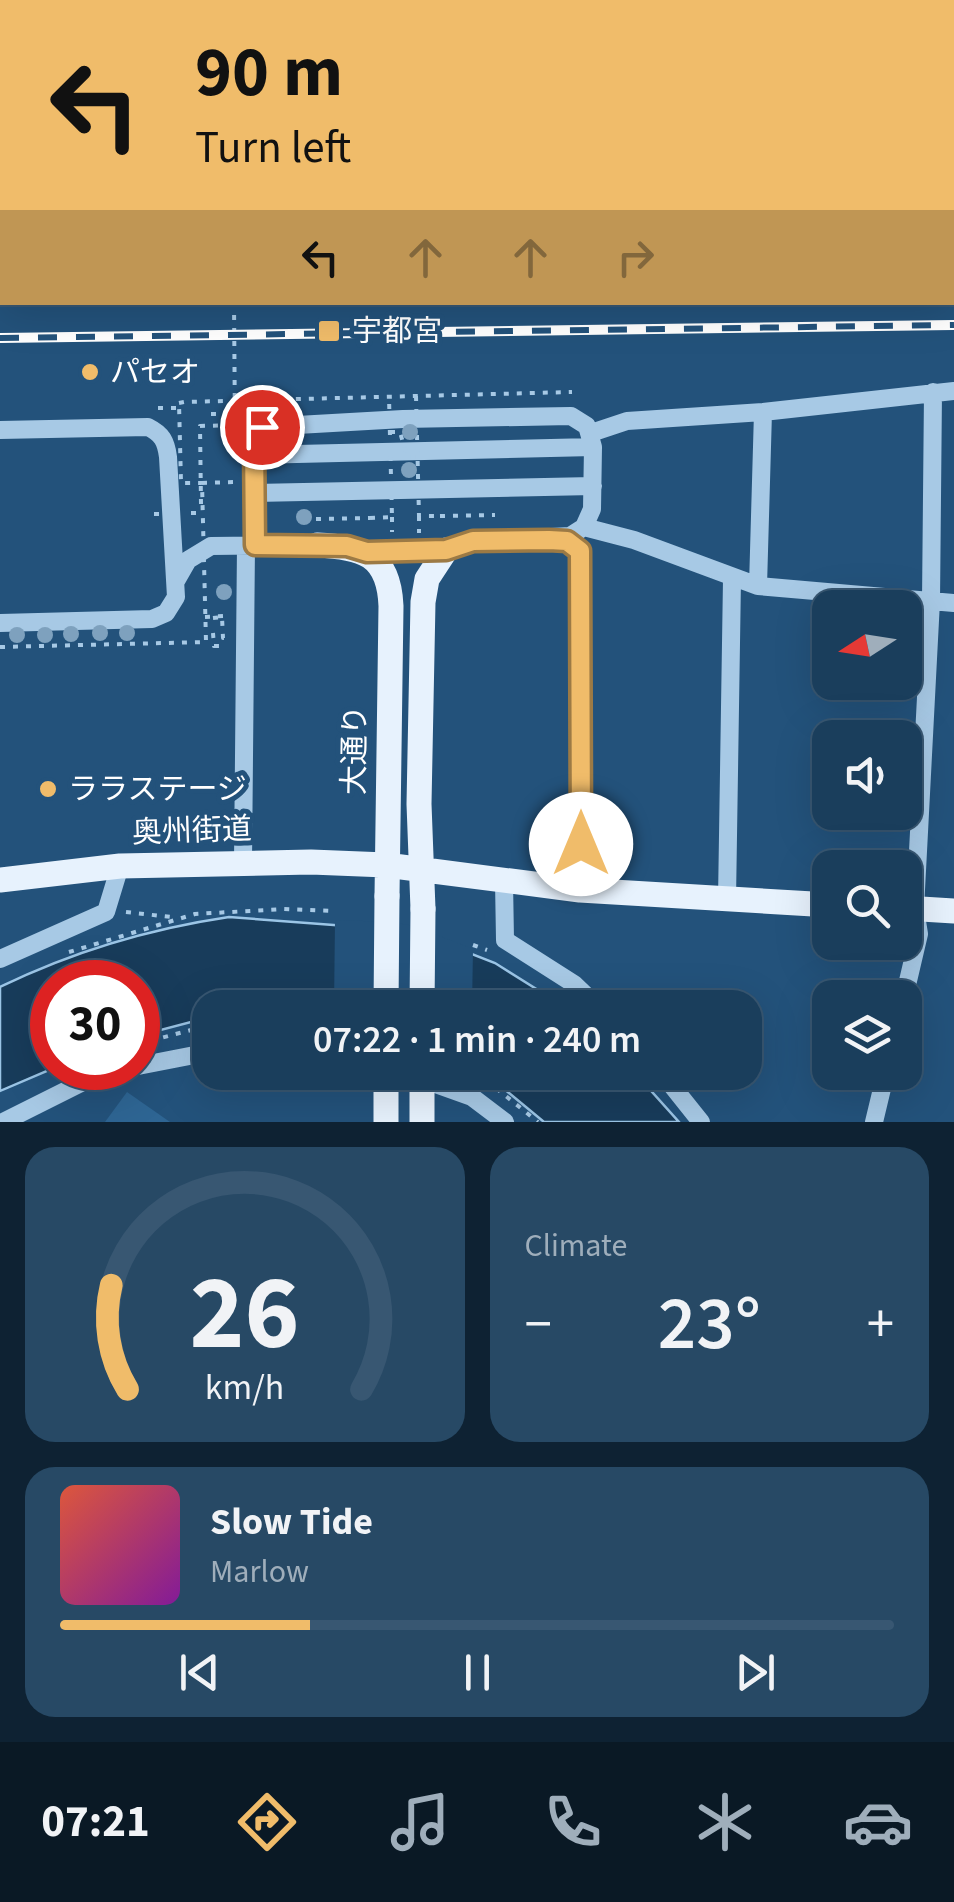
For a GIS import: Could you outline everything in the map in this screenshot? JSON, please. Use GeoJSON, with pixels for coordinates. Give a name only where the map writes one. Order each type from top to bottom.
{"type":"FeatureCollection","features":[{"type":"Feature","properties":{"kind":"main road"},"geometry":{"type":"LineString","coordinates":[[316,532],[367,552]]}},
{"type":"Feature","properties":{"kind":"main road"},"geometry":{"type":"LineString","coordinates":[[422,990],[423,602],[427,579],[446,550]]}},
{"type":"Feature","properties":{"kind":"main road","name":"大通り"},"geometry":{"type":"LineString","coordinates":[[367,552],[383,571],[390,596],[386,990]]}},
{"type":"Feature","properties":{"kind":"main road","name":"奥州街道"},"geometry":{"type":"LineString","coordinates":[[0,880],[120,866],[243,862],[386,864],[580,890],[812,904]]}},
{"type":"Feature","properties":{"kind":"main road"},"geometry":{"type":"LineString","coordinates":[[922,909],[954,910]]}},
{"type":"Feature","properties":{"kind":"main road"},"geometry":{"type":"LineString","coordinates":[[386,1090],[386,1122]]}},
{"type":"Feature","properties":{"kind":"main road"},"geometry":{"type":"LineString","coordinates":[[418,1090],[422,1122]]}},
{"type":"Feature","properties":{"kind":"street"},"geometry":{"type":"LineString","coordinates":[[914,850],[932,601],[933,392]]}},
{"type":"Feature","properties":{"kind":"street"},"geometry":{"type":"LineString","coordinates":[[254,455],[592,440],[628,421],[954,392]]}},
{"type":"Feature","properties":{"kind":"street"},"geometry":{"type":"LineString","coordinates":[[758,586],[763,412]]}},
{"type":"Feature","properties":{"kind":"street"},"geometry":{"type":"LineString","coordinates":[[243,862],[256,432],[282,423],[571,416],[587,426],[592,440],[592,510],[584,528],[570,536],[549,540]]}},
{"type":"Feature","properties":{"kind":"street"},"geometry":{"type":"LineString","coordinates":[[0,430],[148,426],[160,434],[166,444],[167,517],[176,581],[172,606],[152,619],[0,622]]}},
{"type":"Feature","properties":{"kind":"street"},"geometry":{"type":"LineString","coordinates":[[254,493],[593,486]]}},
{"type":"Feature","properties":{"kind":"street"},"geometry":{"type":"LineString","coordinates":[[167,517],[182,534],[211,546],[250,545],[316,532]]}},
{"type":"Feature","properties":{"kind":"street"},"geometry":{"type":"LineString","coordinates":[[584,528],[634,540],[758,586],[954,604]]}},
{"type":"Feature","properties":{"kind":"street"},"geometry":{"type":"LineString","coordinates":[[367,552],[446,550],[473,541],[496,540],[567,541],[580,551],[580,890]]}},
{"type":"Feature","properties":{"kind":"street"},"geometry":{"type":"LineString","coordinates":[[176,581],[188,560],[211,546]]}},
{"type":"Feature","properties":{"kind":"street"},"geometry":{"type":"LineString","coordinates":[[726,900],[732,578]]}},
{"type":"Feature","properties":{"kind":"street"},"geometry":{"type":"LineString","coordinates":[[0,959],[106,912],[120,866]]}},
{"type":"Feature","properties":{"kind":"street"},"geometry":{"type":"LineString","coordinates":[[504,881],[504,940],[580,990]]}},
{"type":"Feature","properties":{"kind":"street"},"geometry":{"type":"LineString","coordinates":[[160,1062],[192,1056]]}},
{"type":"Feature","properties":{"kind":"street"},"geometry":{"type":"LineString","coordinates":[[3,1122],[66,1090]]}},
{"type":"Feature","properties":{"kind":"street"},"geometry":{"type":"LineString","coordinates":[[453,1090],[472,1098],[504,1122]]}},
{"type":"Feature","properties":{"kind":"street"},"geometry":{"type":"LineString","coordinates":[[675,1090],[701,1122]]}},
{"type":"Feature","properties":{"kind":"street"},"geometry":{"type":"LineString","coordinates":[[874,1122],[882,1090]]}},
{"type":"Feature","properties":{"kind":"path"},"geometry":{"type":"LineString","coordinates":[[234,305],[235,444]]}},
{"type":"Feature","properties":{"kind":"path"},"geometry":{"type":"LineString","coordinates":[[236,483],[180,483],[179,402],[572,392]]}},
{"type":"Feature","properties":{"kind":"path"},"geometry":{"type":"LineString","coordinates":[[416,396],[419,516],[495,515]]}},
{"type":"Feature","properties":{"kind":"path"},"geometry":{"type":"LineString","coordinates":[[316,532],[326,519],[392,517],[389,397]]}},
{"type":"Feature","properties":{"kind":"path"},"geometry":{"type":"LineString","coordinates":[[159,408],[179,408]]}},
{"type":"Feature","properties":{"kind":"path"},"geometry":{"type":"LineString","coordinates":[[211,414],[234,414]]}},
{"type":"Feature","properties":{"kind":"path"},"geometry":{"type":"LineString","coordinates":[[201,504],[200,426],[234,425]]}},
{"type":"Feature","properties":{"kind":"path"},"geometry":{"type":"LineString","coordinates":[[390,432],[400,432],[406,457],[418,456]]}},
{"type":"Feature","properties":{"kind":"path"},"geometry":{"type":"LineString","coordinates":[[0,647],[206,642],[210,617],[202,483]]}},
{"type":"Feature","properties":{"kind":"path"},"geometry":{"type":"LineString","coordinates":[[495,506],[496,540]]}},
{"type":"Feature","properties":{"kind":"path"},"geometry":{"type":"LineString","coordinates":[[386,508],[422,507]]}},
{"type":"Feature","properties":{"kind":"path"},"geometry":{"type":"LineString","coordinates":[[316,510],[316,532]]}},
{"type":"Feature","properties":{"kind":"path"},"geometry":{"type":"LineString","coordinates":[[210,617],[222,617],[222,621]]}},
{"type":"Feature","properties":{"kind":"path"},"geometry":{"type":"LineString","coordinates":[[64,953],[176,918],[267,909],[335,911]]}},
{"type":"Feature","properties":{"kind":"path"},"geometry":{"type":"LineString","coordinates":[[114,911],[176,918]]}},
{"type":"Feature","properties":{"kind":"path"},"geometry":{"type":"LineString","coordinates":[[160,1038],[192,1030]]}},
{"type":"Feature","properties":{"kind":"path"},"geometry":{"type":"LineString","coordinates":[[498,1090],[538,1122]]}},
{"type":"Feature","properties":{"kind":"shaded area"},"geometry":{"type":"Polygon","coordinates":[[[229,917],[413,931],[495,963],[538,990],[192,990],[192,1022],[160,1030],[160,960],[64,960],[169,928],[229,917]]]}},
{"type":"Feature","properties":{"kind":"shaded area"},"geometry":{"type":"Polygon","coordinates":[[[30,974],[30,1078],[0,1091],[0,987],[30,974]]]}},
{"type":"Feature","properties":{"kind":"shaded area"},"geometry":{"type":"Polygon","coordinates":[[[505,1090],[650,1090],[679,1122],[544,1122],[505,1090]]]}},
{"type":"Feature","properties":{"kind":"shaded area"},"geometry":{"type":"Polygon","coordinates":[[[127,1092],[170,1122],[105,1122],[127,1092]]]}},
{"type":"Feature","properties":{"kind":"pier"},"geometry":{"type":"Polygon","coordinates":[[[335,920],[414,926],[473,949],[472,990],[334,990],[335,920]]]}},
{"type":"Feature","properties":{"kind":"railway"},"geometry":{"type":"LineString","coordinates":[[0,338],[954,325]]}},
{"type":"Feature","properties":{"kind":"place","name":"宇都宮"},"geometry":{"type":"Point","coordinates":[329,331]}},
{"type":"Feature","properties":{"kind":"place","name":"パセオ"},"geometry":{"type":"Point","coordinates":[90,372]}},
{"type":"Feature","properties":{"kind":"place","name":"ララステージ"},"geometry":{"type":"Point","coordinates":[48,789]}},
{"type":"Feature","properties":{"kind":"route"},"geometry":{"type":"LineString","coordinates":[[262,427],[254,439],[255,545],[347,546],[367,552],[446,550],[473,541],[549,540],[567,541],[580,551],[581,844]]}}]}
